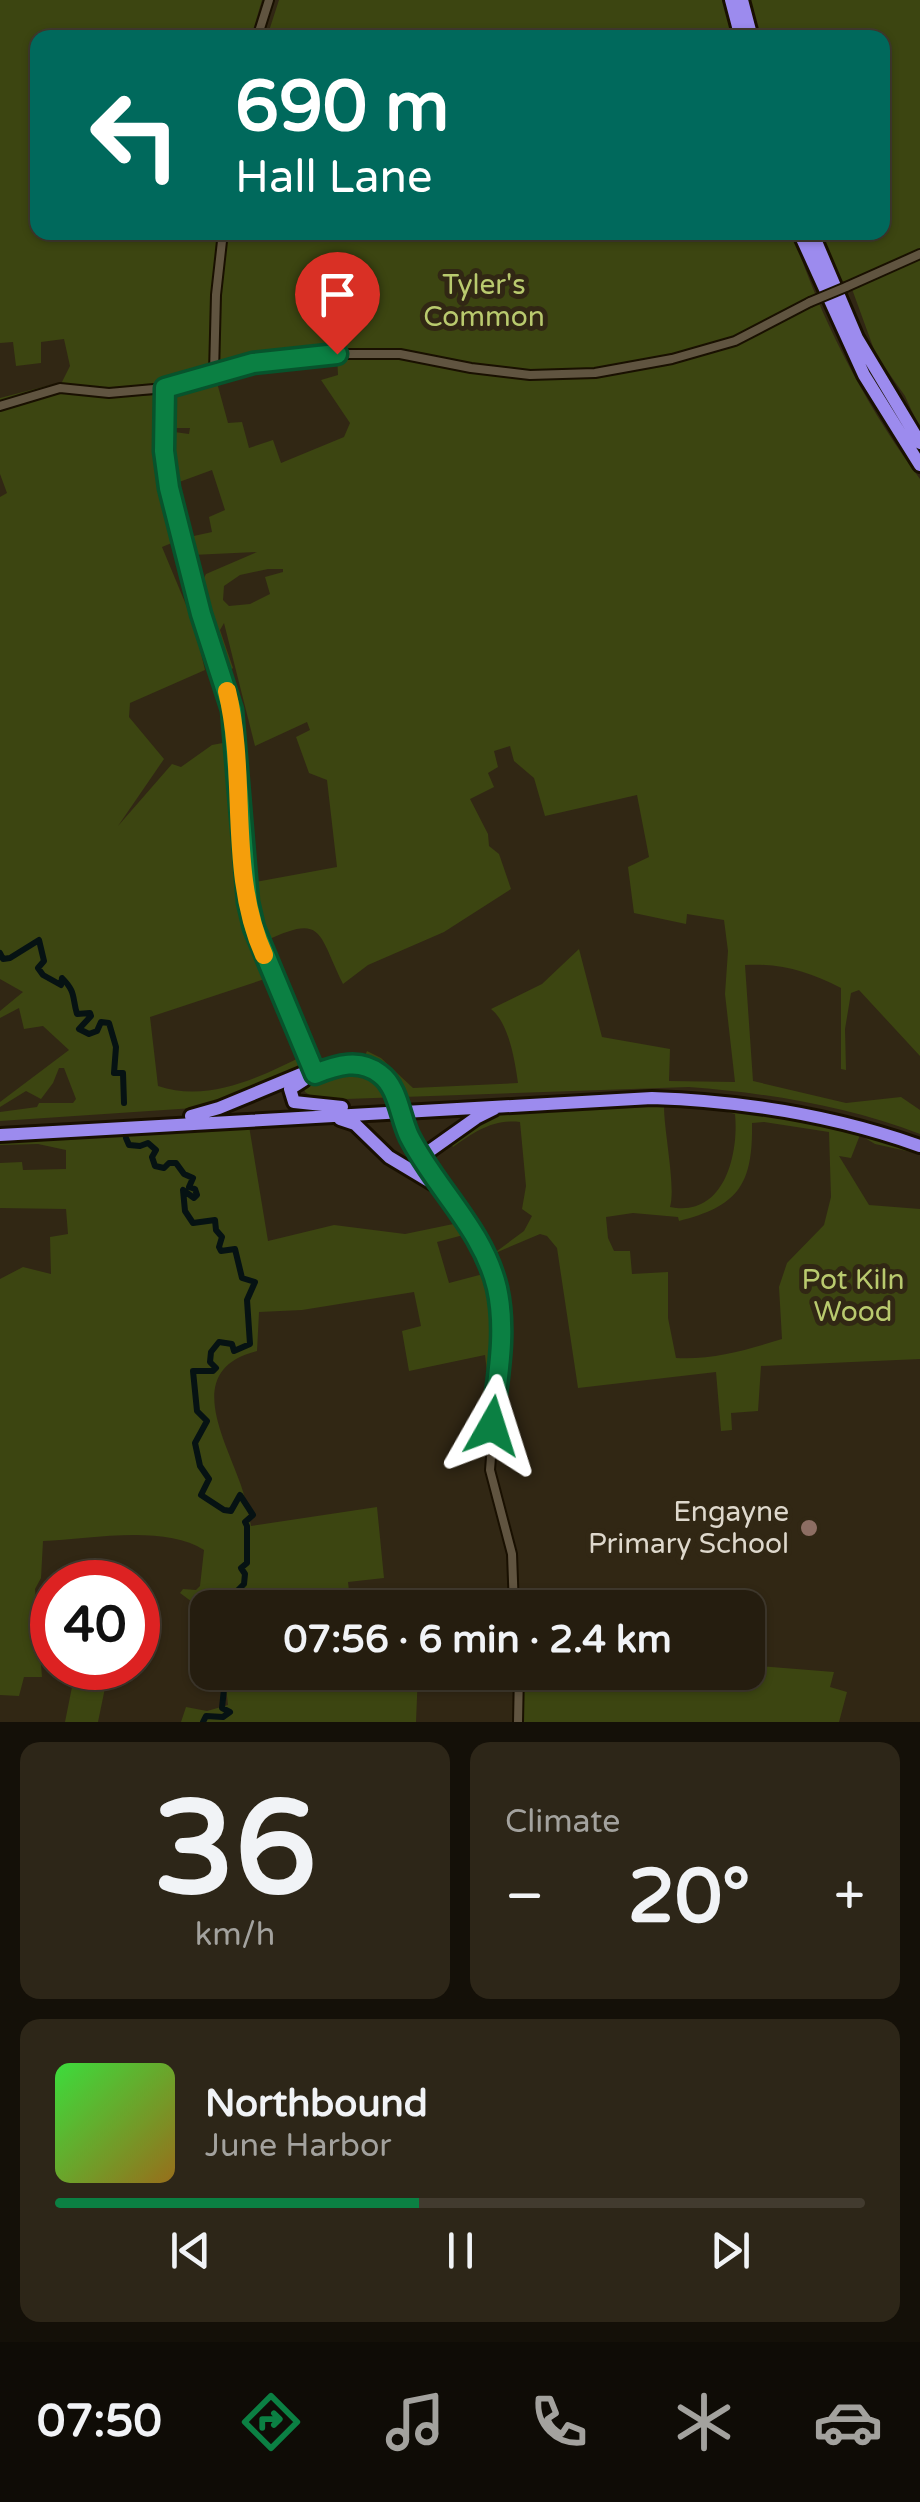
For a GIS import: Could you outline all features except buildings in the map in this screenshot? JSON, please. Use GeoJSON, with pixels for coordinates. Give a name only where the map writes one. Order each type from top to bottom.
{"type":"FeatureCollection","features":[{"type":"Feature","properties":{"kind":"highway"},"geometry":{"type":"LineString","coordinates":[[731,0],[738,30]]}},
{"type":"Feature","properties":{"kind":"highway"},"geometry":{"type":"LineString","coordinates":[[742,0],[750,30]]}},
{"type":"Feature","properties":{"kind":"highway"},"geometry":{"type":"LineString","coordinates":[[803,240],[864,376],[920,465]]}},
{"type":"Feature","properties":{"kind":"highway"},"geometry":{"type":"LineString","coordinates":[[815,240],[866,356],[920,443]]}},
{"type":"Feature","properties":{"kind":"highway"},"geometry":{"type":"LineString","coordinates":[[315,1067],[292,1087],[292,1101],[305,1106],[353,1107]]}},
{"type":"Feature","properties":{"kind":"highway"},"geometry":{"type":"LineString","coordinates":[[191,1116],[220,1108],[315,1067]]}},
{"type":"Feature","properties":{"kind":"highway"},"geometry":{"type":"LineString","coordinates":[[0,1127],[607,1092],[704,1093],[826,1111],[920,1142]]}},
{"type":"Feature","properties":{"kind":"highway"},"geometry":{"type":"LineString","coordinates":[[0,1135],[652,1098],[727,1102],[841,1121],[920,1142]]}},
{"type":"Feature","properties":{"kind":"highway"},"geometry":{"type":"LineString","coordinates":[[399,1163],[411,1162],[481,1114],[508,1105]]}},
{"type":"Feature","properties":{"kind":"highway"},"geometry":{"type":"LineString","coordinates":[[312,1116],[352,1122],[381,1151],[444,1190]]}},
{"type":"Feature","properties":{"kind":"street"},"geometry":{"type":"LineString","coordinates":[[260,30],[270,0]]}},
{"type":"Feature","properties":{"kind":"street"},"geometry":{"type":"LineString","coordinates":[[214,373],[216,295],[223,240]]}},
{"type":"Feature","properties":{"kind":"street"},"geometry":{"type":"LineString","coordinates":[[0,406],[60,388],[109,394],[165,388],[274,359],[324,354],[393,354],[512,373],[595,373],[674,359],[735,341],[810,302],[920,254]]}},
{"type":"Feature","properties":{"kind":"street"},"geometry":{"type":"LineString","coordinates":[[165,388],[164,451],[169,488],[201,614],[232,710],[248,902],[260,946],[315,1067],[348,1064],[380,1074],[391,1088],[404,1126],[419,1153],[475,1234],[496,1288],[502,1328],[490,1470],[512,1554],[513,1590]]}},
{"type":"Feature","properties":{"kind":"street"},"geometry":{"type":"LineString","coordinates":[[518,1722],[519,1690]]}},
{"type":"Feature","properties":{"kind":"green space","name":"Tyler's Common"},"geometry":{"type":"Polygon","coordinates":[[[0,0],[262,0],[253,30],[30,30],[30,240],[795,240],[846,361],[920,479],[920,1056],[859,990],[851,993],[845,1029],[846,1070],[841,1069],[841,988],[795,970],[745,965],[753,1081],[846,1103],[901,1097],[920,1110],[920,1134],[806,1102],[689,1087],[317,1100],[305,1092],[304,1087],[344,1074],[363,1076],[384,1086],[393,1083],[381,1068],[364,1058],[367,1051],[381,1058],[413,1088],[518,1083],[507,1033],[491,1009],[542,984],[579,949],[602,1037],[670,1049],[669,1081],[735,1082],[725,994],[728,951],[724,920],[687,914],[686,924],[634,913],[628,867],[649,857],[637,795],[545,816],[534,778],[514,761],[510,746],[494,751],[498,767],[488,773],[494,787],[470,799],[488,834],[489,846],[499,854],[511,889],[444,932],[368,965],[343,984],[316,932],[298,929],[263,942],[253,914],[250,883],[337,867],[327,780],[309,773],[296,737],[310,730],[307,722],[255,746],[224,623],[220,630],[233,668],[229,671],[202,582],[206,574],[257,552],[192,555],[189,537],[212,532],[209,517],[225,510],[212,470],[171,485],[167,431],[189,434],[190,428],[168,428],[170,391],[216,379],[228,423],[242,422],[249,448],[273,440],[281,463],[344,437],[350,423],[321,380],[338,375],[337,355],[278,359],[214,373],[213,367],[159,385],[91,388],[89,397],[160,395],[163,399],[162,451],[179,540],[162,547],[194,624],[205,670],[130,703],[129,717],[164,759],[118,826],[172,764],[181,767],[212,745],[228,742],[239,875],[255,937],[271,977],[150,1017],[158,1086],[215,1089],[252,1079],[305,1055],[303,1065],[209,1107],[0,1121],[0,1112],[37,1107],[39,1103],[73,1103],[76,1099],[64,1068],[59,1068],[41,1099],[26,1091],[0,1107],[0,1102],[69,1050],[43,1026],[24,1029],[19,1008],[0,1018],[0,1011],[23,992],[0,979],[0,497],[7,493],[0,474],[0,398],[62,382],[70,366],[64,339],[41,342],[41,363],[16,366],[13,342],[0,343],[0,0]],[[268,569],[240,575],[224,586],[223,600],[229,606],[250,604],[270,594],[265,577],[283,572],[268,569]]]}},
{"type":"Feature","properties":{"kind":"green space"},"geometry":{"type":"Polygon","coordinates":[[[279,0],[723,0],[731,30],[269,30],[279,0]]]}},
{"type":"Feature","properties":{"kind":"green space"},"geometry":{"type":"Polygon","coordinates":[[[748,0],[920,0],[920,252],[841,283],[824,240],[890,240],[890,30],[756,30],[748,0]]]}},
{"type":"Feature","properties":{"kind":"green space"},"geometry":{"type":"Polygon","coordinates":[[[920,254],[920,429],[905,396],[876,355],[852,289],[854,283],[920,254]]]}},
{"type":"Feature","properties":{"kind":"green space","name":"Pot Kiln Wood"},"geometry":{"type":"Polygon","coordinates":[[[677,1103],[790,1115],[920,1148],[920,1154],[875,1144],[860,1135],[851,1158],[839,1156],[869,1205],[920,1209],[920,1359],[761,1366],[758,1411],[731,1413],[732,1430],[721,1431],[716,1372],[578,1388],[557,1248],[540,1234],[493,1254],[524,1231],[532,1216],[522,1209],[526,1186],[520,1122],[492,1125],[453,1147],[448,1140],[496,1111],[677,1103]],[[664,1106],[672,1186],[670,1207],[688,1208],[704,1203],[724,1180],[730,1164],[735,1114],[664,1106]],[[752,1123],[745,1177],[729,1199],[716,1208],[679,1221],[678,1217],[633,1213],[606,1217],[614,1251],[630,1251],[632,1274],[668,1272],[668,1318],[676,1358],[716,1356],[782,1339],[779,1287],[787,1263],[824,1225],[831,1197],[829,1132],[752,1123]]]}},
{"type":"Feature","properties":{"kind":"green space"},"geometry":{"type":"Polygon","coordinates":[[[249,1126],[268,1241],[334,1225],[405,1234],[463,1222],[471,1233],[437,1242],[449,1283],[487,1273],[497,1322],[491,1407],[485,1355],[409,1371],[402,1331],[421,1326],[414,1292],[302,1310],[259,1312],[257,1351],[235,1360],[221,1372],[215,1387],[218,1423],[243,1491],[251,1526],[377,1507],[384,1578],[348,1582],[349,1590],[196,1590],[200,1586],[204,1550],[188,1542],[148,1535],[43,1541],[42,1560],[30,1560],[30,1677],[24,1677],[19,1696],[0,1695],[0,1279],[23,1267],[51,1274],[50,1237],[68,1234],[66,1209],[0,1208],[0,1163],[22,1162],[23,1170],[66,1169],[66,1150],[38,1144],[0,1145],[0,1139],[249,1126]]]}},
{"type":"Feature","properties":{"kind":"green space"},"geometry":{"type":"Polygon","coordinates":[[[183,1589],[196,1590],[190,1590],[190,1600],[180,1593],[183,1589]]]}},
{"type":"Feature","properties":{"kind":"green space"},"geometry":{"type":"Polygon","coordinates":[[[765,1666],[834,1672],[830,1687],[847,1692],[839,1722],[523,1722],[523,1690],[765,1690],[765,1666]]]}},
{"type":"Feature","properties":{"kind":"green space"},"geometry":{"type":"Polygon","coordinates":[[[71,1690],[105,1690],[98,1722],[65,1722],[71,1690]]]}},
{"type":"Feature","properties":{"kind":"green space"},"geometry":{"type":"Polygon","coordinates":[[[226,1690],[417,1690],[416,1722],[181,1722],[186,1707],[207,1711],[228,1705],[226,1690]]]}},
{"type":"Feature","properties":{"kind":"waterway"},"geometry":{"type":"LineString","coordinates":[[0,953],[3,959],[10,958],[39,940],[44,961],[38,968],[61,985],[62,978],[73,995],[77,1014],[90,1013],[79,1029],[89,1034],[97,1031],[101,1022],[109,1023],[116,1047],[114,1073],[123,1073],[124,1103]]}},
{"type":"Feature","properties":{"kind":"waterway"},"geometry":{"type":"LineString","coordinates":[[126,1138],[129,1145],[148,1143],[156,1150],[152,1157],[155,1166],[164,1168],[176,1163],[193,1178],[189,1187],[197,1195],[194,1198],[183,1190],[185,1211],[193,1223],[215,1220],[222,1237],[221,1251],[235,1249],[242,1278],[255,1282],[247,1300],[250,1344],[234,1351],[232,1344],[219,1342],[211,1352],[210,1362],[216,1368],[193,1371],[197,1411],[207,1421],[195,1443],[200,1466],[209,1479],[201,1495],[231,1511],[240,1495],[253,1515],[245,1522],[247,1563],[241,1568],[244,1584],[238,1590]]}},
{"type":"Feature","properties":{"kind":"waterway"},"geometry":{"type":"LineString","coordinates":[[203,1722],[206,1716],[223,1717],[230,1712],[222,1708],[224,1690]]}},
{"type":"Feature","properties":{"kind":"slow traffic"},"geometry":{"type":"LineString","coordinates":[[227,691],[236,740],[248,902],[264,955]]}},
{"type":"Feature","properties":{"kind":"place","name":"Engayne Primary School"},"geometry":{"type":"Point","coordinates":[809,1528]}},
{"type":"Feature","properties":{"kind":"route"},"geometry":{"type":"LineString","coordinates":[[337,354],[253,363],[165,388],[165,466],[201,614],[232,710],[248,902],[260,946],[315,1074],[348,1064],[380,1074],[391,1088],[412,1141],[486,1254],[502,1328],[492,1426]]}}]}
